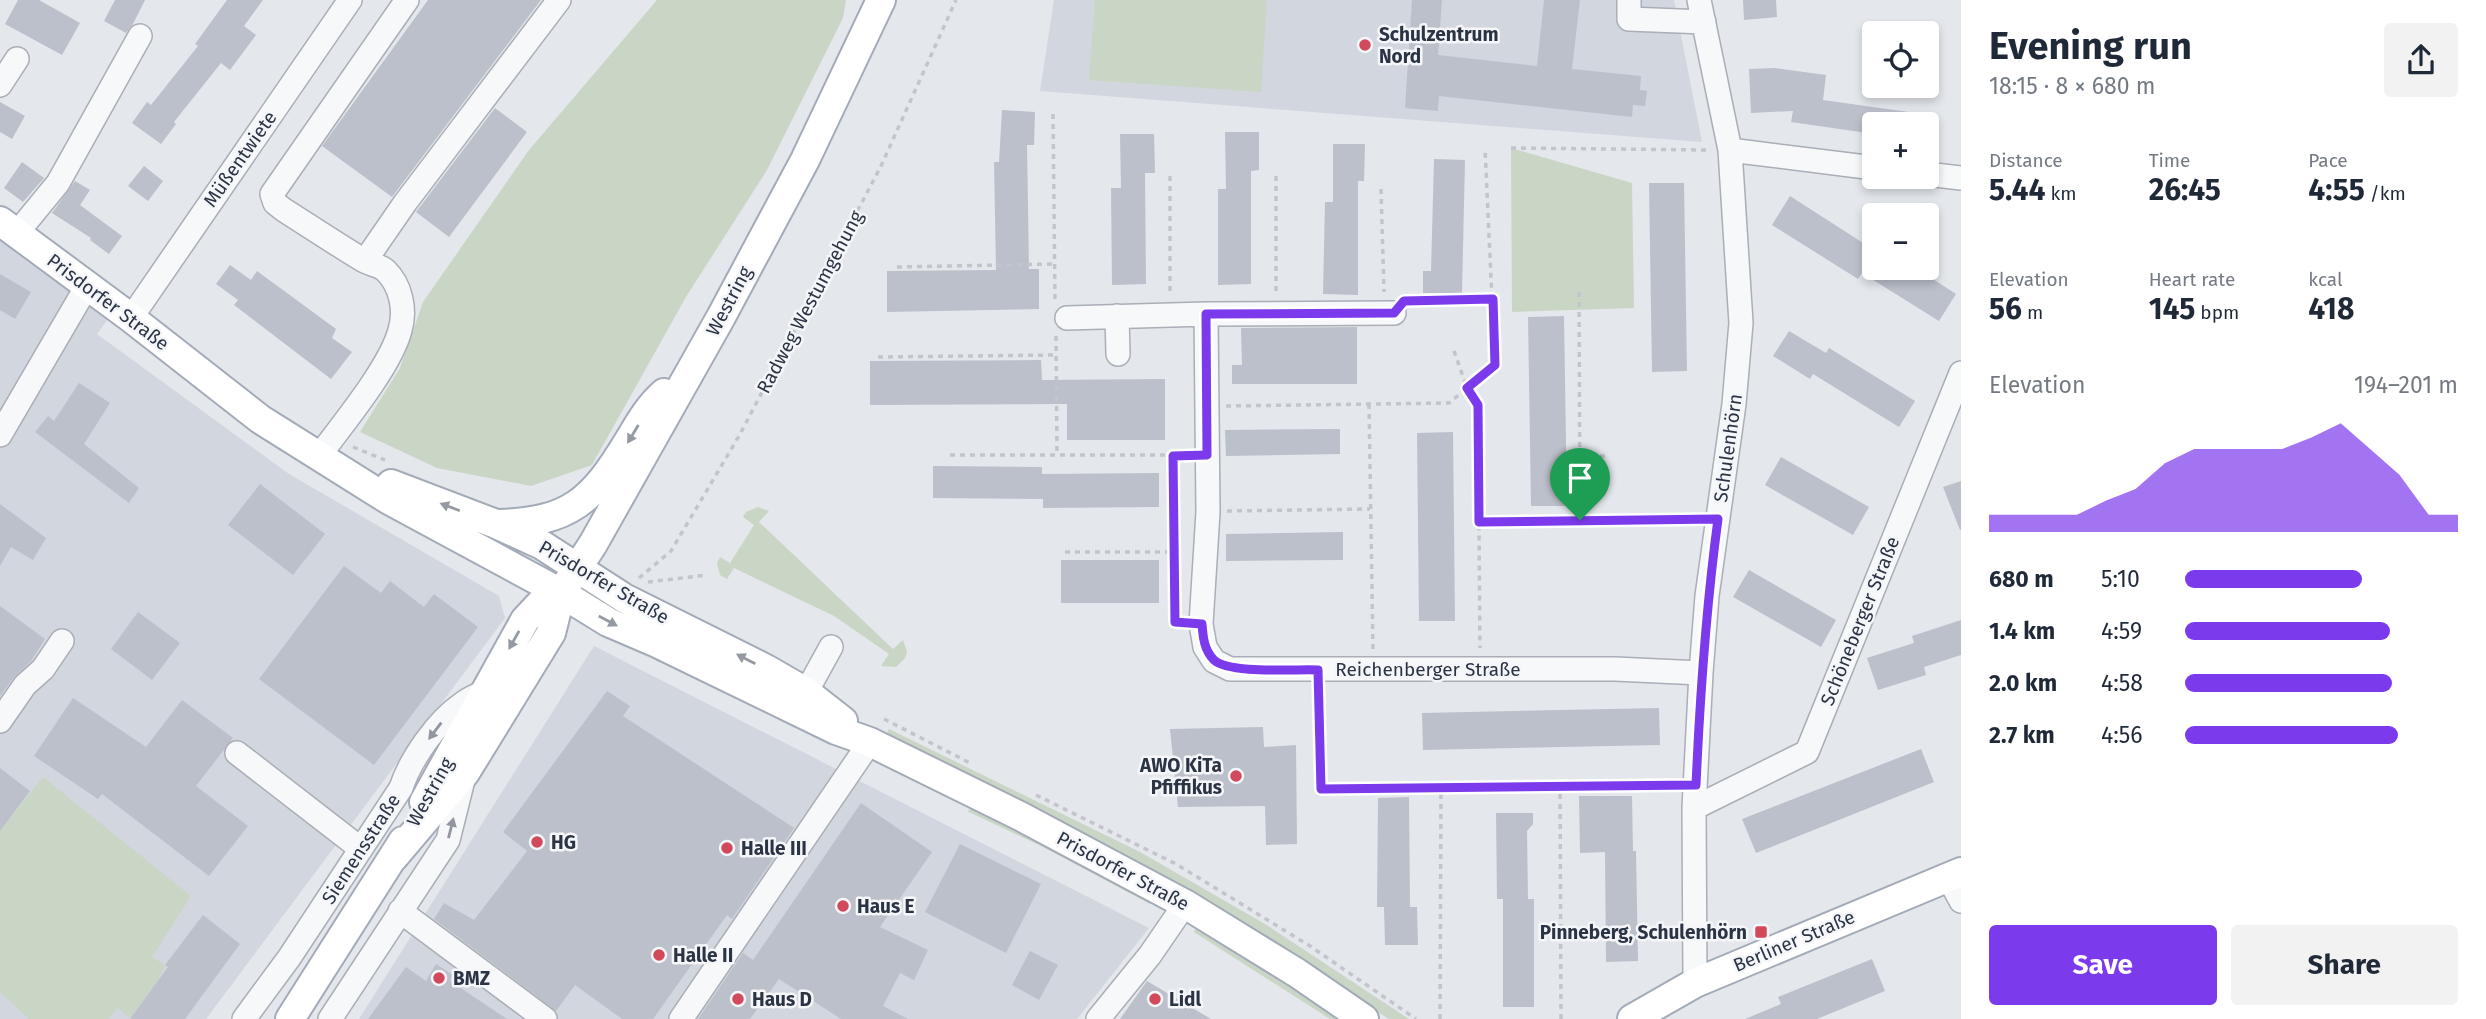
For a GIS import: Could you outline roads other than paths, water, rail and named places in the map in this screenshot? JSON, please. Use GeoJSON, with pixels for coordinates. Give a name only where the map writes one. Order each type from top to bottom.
{"type":"FeatureCollection","features":[{"type":"Feature","properties":{"kind":"main road","name":"Westring"},"geometry":{"type":"LineString","coordinates":[[393,858],[465,773],[551,633],[561,593],[695,366],[805,160],[881,0]]}},
{"type":"Feature","properties":{"kind":"main road","name":"Prisdorfer Straße"},"geometry":{"type":"LineString","coordinates":[[9,227],[260,419],[389,499],[561,593],[608,622],[801,702]]}},
{"type":"Feature","properties":{"kind":"main road"},"geometry":{"type":"LineString","coordinates":[[496,524],[539,520],[567,510],[592,495],[650,405],[695,366]]}},
{"type":"Feature","properties":{"kind":"main road","name":"Prisdorfer Straße"},"geometry":{"type":"LineString","coordinates":[[319,457],[496,524],[542,545],[579,566],[624,598],[766,669],[835,730],[870,742],[1023,817],[1185,904],[1297,973],[1364,1019]]}},
{"type":"Feature","properties":{"kind":"main road","name":"Westring"},"geometry":{"type":"LineString","coordinates":[[290,1019],[393,858],[525,620],[540,604],[561,593]]}},
{"type":"Feature","properties":{"kind":"main road","name":"Berliner Straße"},"geometry":{"type":"LineString","coordinates":[[1632,1019],[1695,983],[1957,883]]}},
{"type":"Feature","properties":{"kind":"street","name":"Müßentwiete"},"geometry":{"type":"LineString","coordinates":[[131,318],[350,0]]}},
{"type":"Feature","properties":{"kind":"street"},"geometry":{"type":"LineString","coordinates":[[319,457],[385,362],[400,332],[403,315],[401,300],[395,282],[383,268],[365,261],[275,203],[272,194],[407,0]]}},
{"type":"Feature","properties":{"kind":"street"},"geometry":{"type":"LineString","coordinates":[[365,261],[405,203],[559,0]]}},
{"type":"Feature","properties":{"kind":"street"},"geometry":{"type":"LineString","coordinates":[[1629,0],[1629,19],[1702,11]]}},
{"type":"Feature","properties":{"kind":"street","name":"Schulenhörn"},"geometry":{"type":"LineString","coordinates":[[1695,983],[1694,808],[1700,673],[1707,596],[1734,404],[1741,323],[1730,150],[1702,11]]}},
{"type":"Feature","properties":{"kind":"street"},"geometry":{"type":"LineString","coordinates":[[9,227],[58,183],[140,36]]}},
{"type":"Feature","properties":{"kind":"street"},"geometry":{"type":"LineString","coordinates":[[0,85],[17,59]]}},
{"type":"Feature","properties":{"kind":"street"},"geometry":{"type":"LineString","coordinates":[[1730,150],[1862,166]]}},
{"type":"Feature","properties":{"kind":"street"},"geometry":{"type":"LineString","coordinates":[[1939,175],[1961,178]]}},
{"type":"Feature","properties":{"kind":"street"},"geometry":{"type":"LineString","coordinates":[[0,435],[87,286]]}},
{"type":"Feature","properties":{"kind":"street"},"geometry":{"type":"LineString","coordinates":[[1059,317],[1389,313]]}},
{"type":"Feature","properties":{"kind":"street","name":"Reichenberger Straße"},"geometry":{"type":"LineString","coordinates":[[1206,314],[1208,512],[1202,624],[1205,647],[1214,661],[1230,668],[1615,669],[1700,673]]}},
{"type":"Feature","properties":{"kind":"street"},"geometry":{"type":"LineString","coordinates":[[1116,316],[1118,354]]}},
{"type":"Feature","properties":{"kind":"street","name":"Schöneberger Straße"},"geometry":{"type":"LineString","coordinates":[[1694,808],[1807,752],[1961,373]]}},
{"type":"Feature","properties":{"kind":"street"},"geometry":{"type":"LineString","coordinates":[[0,721],[25,685],[43,669],[62,640]]}},
{"type":"Feature","properties":{"kind":"street"},"geometry":{"type":"LineString","coordinates":[[801,702],[831,647]]}},
{"type":"Feature","properties":{"kind":"street","name":"Siemensstraße"},"geometry":{"type":"LineString","coordinates":[[244,1019],[289,958],[401,788],[407,769],[441,723],[462,703],[486,691]]}},
{"type":"Feature","properties":{"kind":"street"},"geometry":{"type":"LineString","coordinates":[[681,1019],[870,742]]}},
{"type":"Feature","properties":{"kind":"street"},"geometry":{"type":"LineString","coordinates":[[237,753],[361,849]]}},
{"type":"Feature","properties":{"kind":"street"},"geometry":{"type":"LineString","coordinates":[[330,1019],[448,840],[465,773]]}},
{"type":"Feature","properties":{"kind":"street"},"geometry":{"type":"LineString","coordinates":[[1098,1019],[1150,955],[1185,904]]}},
{"type":"Feature","properties":{"kind":"street"},"geometry":{"type":"LineString","coordinates":[[400,911],[545,1019]]}},
{"type":"Feature","properties":{"kind":"place","name":"Schulzentrum Nord"},"geometry":{"type":"Point","coordinates":[1365,45]}},
{"type":"Feature","properties":{"kind":"place","name":"AWO KiTa Pfiffikus"},"geometry":{"type":"Point","coordinates":[1236,776]}},
{"type":"Feature","properties":{"kind":"place","name":"HG"},"geometry":{"type":"Point","coordinates":[537,842]}},
{"type":"Feature","properties":{"kind":"place","name":"Halle III"},"geometry":{"type":"Point","coordinates":[727,848]}},
{"type":"Feature","properties":{"kind":"place","name":"Haus E"},"geometry":{"type":"Point","coordinates":[843,906]}},
{"type":"Feature","properties":{"kind":"place","name":"Pinneberg, Schulenhörn"},"geometry":{"type":"Point","coordinates":[1761,932]}},
{"type":"Feature","properties":{"kind":"place","name":"Halle II"},"geometry":{"type":"Point","coordinates":[659,955]}},
{"type":"Feature","properties":{"kind":"place","name":"BMZ"},"geometry":{"type":"Point","coordinates":[439,978]}},
{"type":"Feature","properties":{"kind":"place","name":"Haus D"},"geometry":{"type":"Point","coordinates":[738,999]}},
{"type":"Feature","properties":{"kind":"place","name":"Lidl"},"geometry":{"type":"Point","coordinates":[1155,999]}}]}
